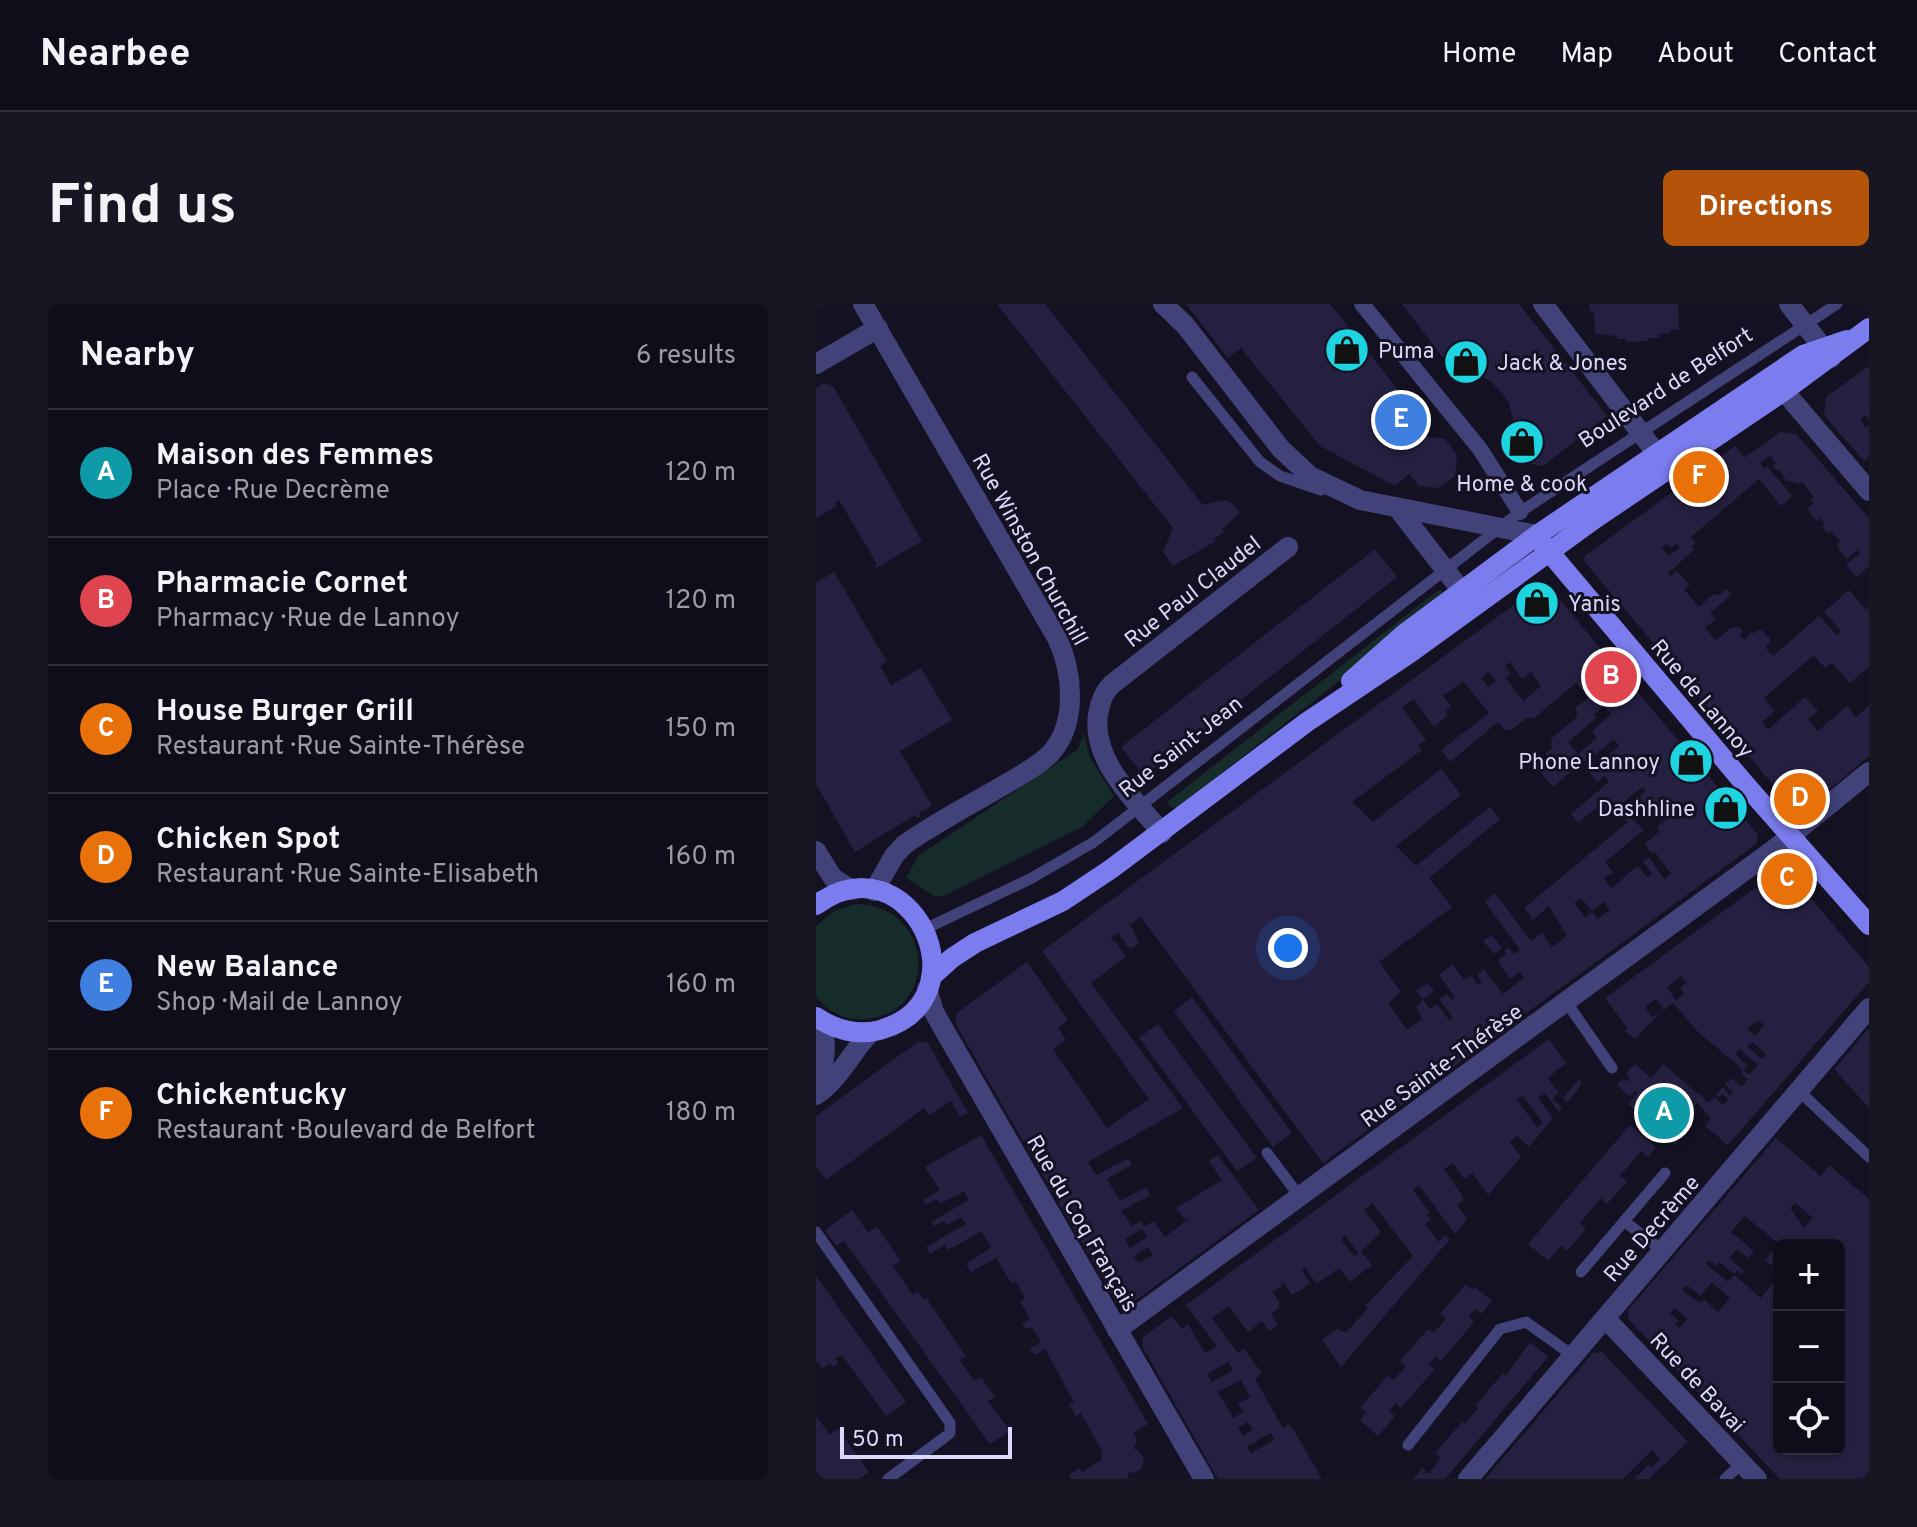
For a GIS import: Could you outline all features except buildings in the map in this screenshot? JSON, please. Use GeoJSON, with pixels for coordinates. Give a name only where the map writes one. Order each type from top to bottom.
{"type":"FeatureCollection","features":[{"type":"Feature","properties":{"kind":"main road"},"geometry":{"type":"LineString","coordinates":[[1663,461],[1784,391],[1827,353],[1862,333]]}},
{"type":"Feature","properties":{"kind":"main road"},"geometry":{"type":"LineString","coordinates":[[818,1018],[842,1030],[871,1032],[893,1025],[907,1016],[929,983],[952,958],[975,943],[1063,901],[1162,833],[1307,722],[1389,646],[1468,599],[1663,461],[1803,355],[1827,353]]}},
{"type":"Feature","properties":{"kind":"main road","name":"Rue de Lannoy"},"geometry":{"type":"LineString","coordinates":[[1543,544],[1869,925]]}},
{"type":"Feature","properties":{"kind":"main road"},"geometry":{"type":"LineString","coordinates":[[816,905],[835,894],[852,890],[874,891],[904,904],[927,932],[952,944],[975,943]]}},
{"type":"Feature","properties":{"kind":"main road"},"geometry":{"type":"LineString","coordinates":[[927,932],[933,959],[929,983]]}},
{"type":"Feature","properties":{"kind":"street","name":"Rue Winston Churchill"},"geometry":{"type":"LineString","coordinates":[[863,304],[1057,638],[1067,664],[1069,683],[1066,722],[1059,741],[1049,754],[1037,765],[904,845],[891,860],[874,891]]}},
{"type":"Feature","properties":{"kind":"street"},"geometry":{"type":"LineString","coordinates":[[1163,304],[1185,325],[1281,449],[1299,468],[1321,483],[1360,500],[1498,528],[1543,544]]}},
{"type":"Feature","properties":{"kind":"street"},"geometry":{"type":"LineString","coordinates":[[1362,304],[1480,449],[1520,512]]}},
{"type":"Feature","properties":{"kind":"street"},"geometry":{"type":"LineString","coordinates":[[1543,304],[1663,461]]}},
{"type":"Feature","properties":{"kind":"street"},"geometry":{"type":"LineString","coordinates":[[1789,304],[1827,353]]}},
{"type":"Feature","properties":{"kind":"street"},"geometry":{"type":"LineString","coordinates":[[816,364],[878,328]]}},
{"type":"Feature","properties":{"kind":"street"},"geometry":{"type":"LineString","coordinates":[[1784,391],[1869,491]]}},
{"type":"Feature","properties":{"kind":"street"},"geometry":{"type":"LineString","coordinates":[[1399,510],[1468,599]]}},
{"type":"Feature","properties":{"kind":"street","name":"Rue Paul Claudel"},"geometry":{"type":"LineString","coordinates":[[1162,833],[1112,769],[1100,748],[1097,724],[1106,691],[1288,547]]}},
{"type":"Feature","properties":{"kind":"street","name":"Rue Sainte-Thérèse"},"geometry":{"type":"LineString","coordinates":[[1117,1330],[1567,1003],[1791,836],[1869,772]]}},
{"type":"Feature","properties":{"kind":"street"},"geometry":{"type":"LineString","coordinates":[[816,851],[833,878],[852,890]]}},
{"type":"Feature","properties":{"kind":"street","name":"Rue du Coq Français"},"geometry":{"type":"LineString","coordinates":[[929,983],[941,1025],[1204,1479]]}},
{"type":"Feature","properties":{"kind":"street","name":"Rue Decrème"},"geometry":{"type":"LineString","coordinates":[[1468,1479],[1869,1008]]}},
{"type":"Feature","properties":{"kind":"street"},"geometry":{"type":"LineString","coordinates":[[816,1082],[823,1066],[825,1050],[818,1018]]}},
{"type":"Feature","properties":{"kind":"street"},"geometry":{"type":"LineString","coordinates":[[816,1095],[836,1079],[871,1032]]}},
{"type":"Feature","properties":{"kind":"street","name":"Rue de Bavai"},"geometry":{"type":"LineString","coordinates":[[1605,1318],[1757,1479]]}},
{"type":"Feature","properties":{"kind":"lane","name":"Boulevard de Belfort"},"geometry":{"type":"LineString","coordinates":[[1520,512],[1837,304]]}},
{"type":"Feature","properties":{"kind":"lane"},"geometry":{"type":"LineString","coordinates":[[1192,377],[1268,469],[1296,483],[1360,500]]}},
{"type":"Feature","properties":{"kind":"lane","name":"Rue Saint-Jean"},"geometry":{"type":"LineString","coordinates":[[927,932],[1058,865],[1094,842],[1520,512]]}},
{"type":"Feature","properties":{"kind":"lane","name":"Rue de Lannoy"},"geometry":{"type":"LineString","coordinates":[[1520,512],[1543,544]]}},
{"type":"Feature","properties":{"kind":"lane"},"geometry":{"type":"LineString","coordinates":[[1567,1003],[1612,1068]]}},
{"type":"Feature","properties":{"kind":"lane"},"geometry":{"type":"LineString","coordinates":[[1799,1091],[1869,1157]]}},
{"type":"Feature","properties":{"kind":"lane"},"geometry":{"type":"LineString","coordinates":[[1267,1153],[1300,1197]]}},
{"type":"Feature","properties":{"kind":"lane"},"geometry":{"type":"LineString","coordinates":[[1581,1272],[1665,1173]]}},
{"type":"Feature","properties":{"kind":"lane"},"geometry":{"type":"LineString","coordinates":[[1624,1221],[1663,1251]]}},
{"type":"Feature","properties":{"kind":"lane"},"geometry":{"type":"LineString","coordinates":[[816,1232],[950,1423],[950,1433],[888,1479]]}},
{"type":"Feature","properties":{"kind":"lane"},"geometry":{"type":"LineString","coordinates":[[1408,1445],[1500,1329],[1526,1322],[1572,1355]]}},
{"type":"Feature","properties":{"kind":"lane"},"geometry":{"type":"LineString","coordinates":[[1725,1479],[1742,1463]]}},
{"type":"Feature","properties":{"kind":"green space"},"geometry":{"type":"Polygon","coordinates":[[[1441,590],[1444,593],[1362,663],[1177,808],[1170,807],[1167,802],[1441,590]]]}},
{"type":"Feature","properties":{"kind":"green space"},"geometry":{"type":"Polygon","coordinates":[[[1084,734],[1089,756],[1114,796],[1082,827],[944,896],[934,896],[906,878],[918,856],[1078,749],[1084,734]]]}},
{"type":"Feature","properties":{"kind":"green space"},"geometry":{"type":"Polygon","coordinates":[[[855,904],[881,909],[901,921],[913,939],[918,959],[916,980],[907,998],[890,1012],[866,1019],[851,1019],[838,1014],[816,997],[816,926],[834,911],[855,904]]]}},
{"type":"Feature","properties":{"kind":"place","name":"Puma"},"geometry":{"type":"Point","coordinates":[1347,350]}},
{"type":"Feature","properties":{"kind":"place","name":"Jack & Jones"},"geometry":{"type":"Point","coordinates":[1466,362]}},
{"type":"Feature","properties":{"kind":"place","name":"New Balance"},"geometry":{"type":"Point","coordinates":[1401,420]}},
{"type":"Feature","properties":{"kind":"place","name":"Home & cook"},"geometry":{"type":"Point","coordinates":[1522,442]}},
{"type":"Feature","properties":{"kind":"place","name":"Chickentucky"},"geometry":{"type":"Point","coordinates":[1699,477]}},
{"type":"Feature","properties":{"kind":"place","name":"Yanis"},"geometry":{"type":"Point","coordinates":[1537,603]}},
{"type":"Feature","properties":{"kind":"place","name":"Pharmacie Cornet"},"geometry":{"type":"Point","coordinates":[1611,677]}},
{"type":"Feature","properties":{"kind":"place","name":"Phone Lannoy"},"geometry":{"type":"Point","coordinates":[1691,761]}},
{"type":"Feature","properties":{"kind":"place","name":"Chicken Spot"},"geometry":{"type":"Point","coordinates":[1800,799]}},
{"type":"Feature","properties":{"kind":"place","name":"Dashhline"},"geometry":{"type":"Point","coordinates":[1726,808]}},
{"type":"Feature","properties":{"kind":"place","name":"House Burger Grill"},"geometry":{"type":"Point","coordinates":[1787,879]}},
{"type":"Feature","properties":{"kind":"place","name":"Maison des Femmes"},"geometry":{"type":"Point","coordinates":[1664,1113]}}]}
